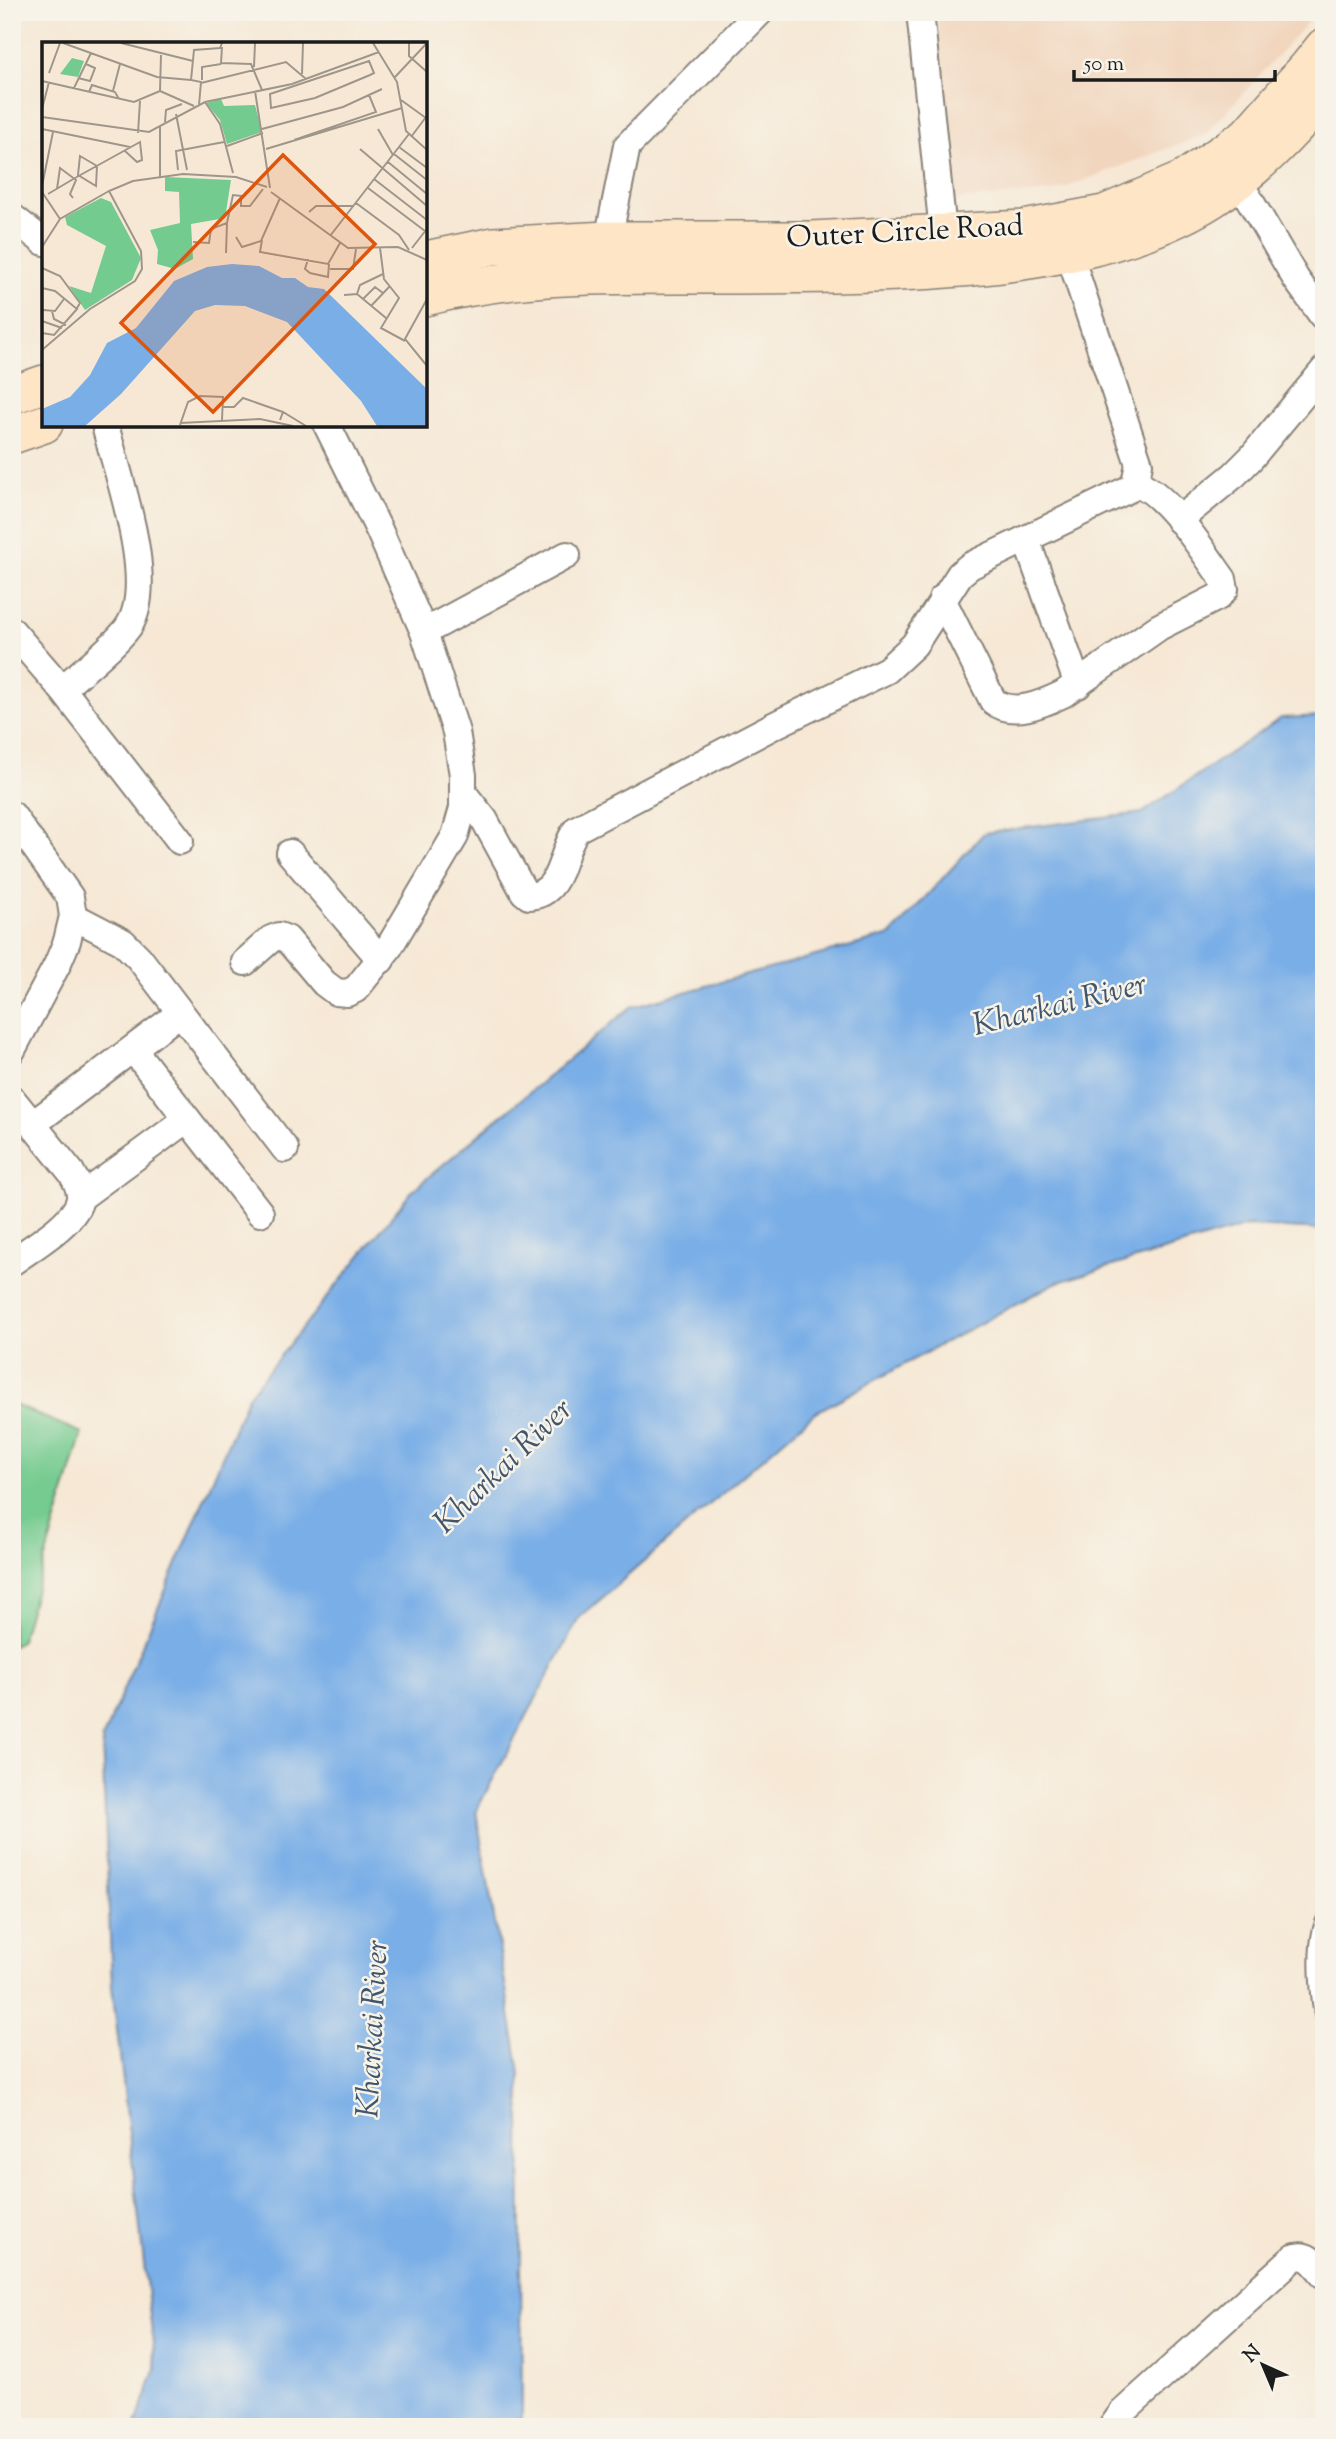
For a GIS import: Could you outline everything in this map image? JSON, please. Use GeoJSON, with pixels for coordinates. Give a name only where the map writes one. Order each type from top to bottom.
{"type":"FeatureCollection","features":[{"type":"Feature","properties":{"kind":"main road","name":"Outer Circle Road"},"geometry":{"type":"LineString","coordinates":[[427,260],[493,247],[608,240],[811,240],[1024,229],[1104,214],[1183,180],[1247,136],[1324,47]]}},
{"type":"Feature","properties":{"kind":"main road","name":"Outer Circle Road"},"geometry":{"type":"LineString","coordinates":[[427,297],[453,290],[523,280],[644,275],[777,275],[946,270],[1051,258],[1106,244],[1164,223],[1211,199],[1256,167],[1324,94]]}},
{"type":"Feature","properties":{"kind":"main road"},"geometry":{"type":"LineString","coordinates":[[12,395],[42,384]]}},
{"type":"Feature","properties":{"kind":"main road"},"geometry":{"type":"LineString","coordinates":[[12,435],[42,425]]}},
{"type":"Feature","properties":{"kind":"street"},"geometry":{"type":"LineString","coordinates":[[608,240],[627,146],[760,12]]}},
{"type":"Feature","properties":{"kind":"street"},"geometry":{"type":"LineString","coordinates":[[920,12],[946,270]]}},
{"type":"Feature","properties":{"kind":"street"},"geometry":{"type":"LineString","coordinates":[[1238,180],[1296,279],[1324,318]]}},
{"type":"Feature","properties":{"kind":"street"},"geometry":{"type":"LineString","coordinates":[[12,217],[42,240]]}},
{"type":"Feature","properties":{"kind":"street"},"geometry":{"type":"LineString","coordinates":[[464,794],[484,819],[524,892],[529,897],[536,896],[555,880],[563,866],[569,838],[577,830],[771,727],[887,670],[914,645],[960,574],[971,566],[1129,489],[1135,483],[1139,464],[1069,253]]}},
{"type":"Feature","properties":{"kind":"street"},"geometry":{"type":"LineString","coordinates":[[1179,520],[1251,458],[1324,370]]}},
{"type":"Feature","properties":{"kind":"street"},"geometry":{"type":"LineString","coordinates":[[62,689],[127,629],[137,605],[139,575],[135,538],[106,427]]}},
{"type":"Feature","properties":{"kind":"street"},"geometry":{"type":"LineString","coordinates":[[245,962],[271,939],[279,936],[287,939],[324,983],[336,992],[347,993],[356,989],[381,960],[455,836],[463,808],[463,775],[456,732],[424,632],[379,530],[328,427]]}},
{"type":"Feature","properties":{"kind":"street"},"geometry":{"type":"LineString","coordinates":[[942,599],[988,695],[1000,707],[1026,708],[1046,702],[1077,685],[1159,627],[1223,593],[1226,585],[1155,492],[1146,485],[1135,483]]}},
{"type":"Feature","properties":{"kind":"street"},"geometry":{"type":"LineString","coordinates":[[1026,539],[1077,685]]}},
{"type":"Feature","properties":{"kind":"street"},"geometry":{"type":"LineString","coordinates":[[424,632],[567,555]]}},
{"type":"Feature","properties":{"kind":"street"},"geometry":{"type":"LineString","coordinates":[[12,631],[62,689],[180,841]]}},
{"type":"Feature","properties":{"kind":"street"},"geometry":{"type":"LineString","coordinates":[[12,815],[70,897],[74,916],[57,965],[12,1050]]}},
{"type":"Feature","properties":{"kind":"street"},"geometry":{"type":"LineString","coordinates":[[290,853],[381,960]]}},
{"type":"Feature","properties":{"kind":"street"},"geometry":{"type":"LineString","coordinates":[[74,916],[123,942],[139,958],[285,1149]]}},
{"type":"Feature","properties":{"kind":"street"},"geometry":{"type":"LineString","coordinates":[[33,1124],[180,1013]]}},
{"type":"Feature","properties":{"kind":"street"},"geometry":{"type":"LineString","coordinates":[[133,1049],[260,1213]]}},
{"type":"Feature","properties":{"kind":"street"},"geometry":{"type":"LineString","coordinates":[[12,1099],[71,1172],[81,1197]]}},
{"type":"Feature","properties":{"kind":"street"},"geometry":{"type":"LineString","coordinates":[[12,1262],[66,1222],[81,1197],[187,1119]]}},
{"type":"Feature","properties":{"kind":"street"},"geometry":{"type":"LineString","coordinates":[[1112,2427],[1122,2413],[1293,2258],[1309,2258],[1324,2275]]}},
{"type":"Feature","properties":{"kind":"lane"},"geometry":{"type":"LineString","coordinates":[[1324,1918],[1317,1949],[1320,2012],[1324,2028]]}},
{"type":"Feature","properties":{"kind":"shaded area"},"geometry":{"type":"Polygon","coordinates":[[[937,12],[1317,12],[1206,134],[1053,192],[953,200],[937,12]]]}},
{"type":"Feature","properties":{"kind":"green space"},"geometry":{"type":"Polygon","coordinates":[[[12,1404],[82,1433],[21,1640],[12,1646],[12,1404]]]}},
{"type":"Feature","properties":{"kind":"water","name":"Kharkai River"},"geometry":{"type":"Polygon","coordinates":[[[1324,716],[1324,1230],[1247,1226],[1055,1283],[816,1412],[579,1618],[476,1811],[520,2072],[522,2427],[135,2427],[156,2368],[112,1986],[102,1740],[248,1396],[413,1190],[631,1007],[891,935],[984,833],[1142,813],[1281,718],[1324,716]]]}}]}
